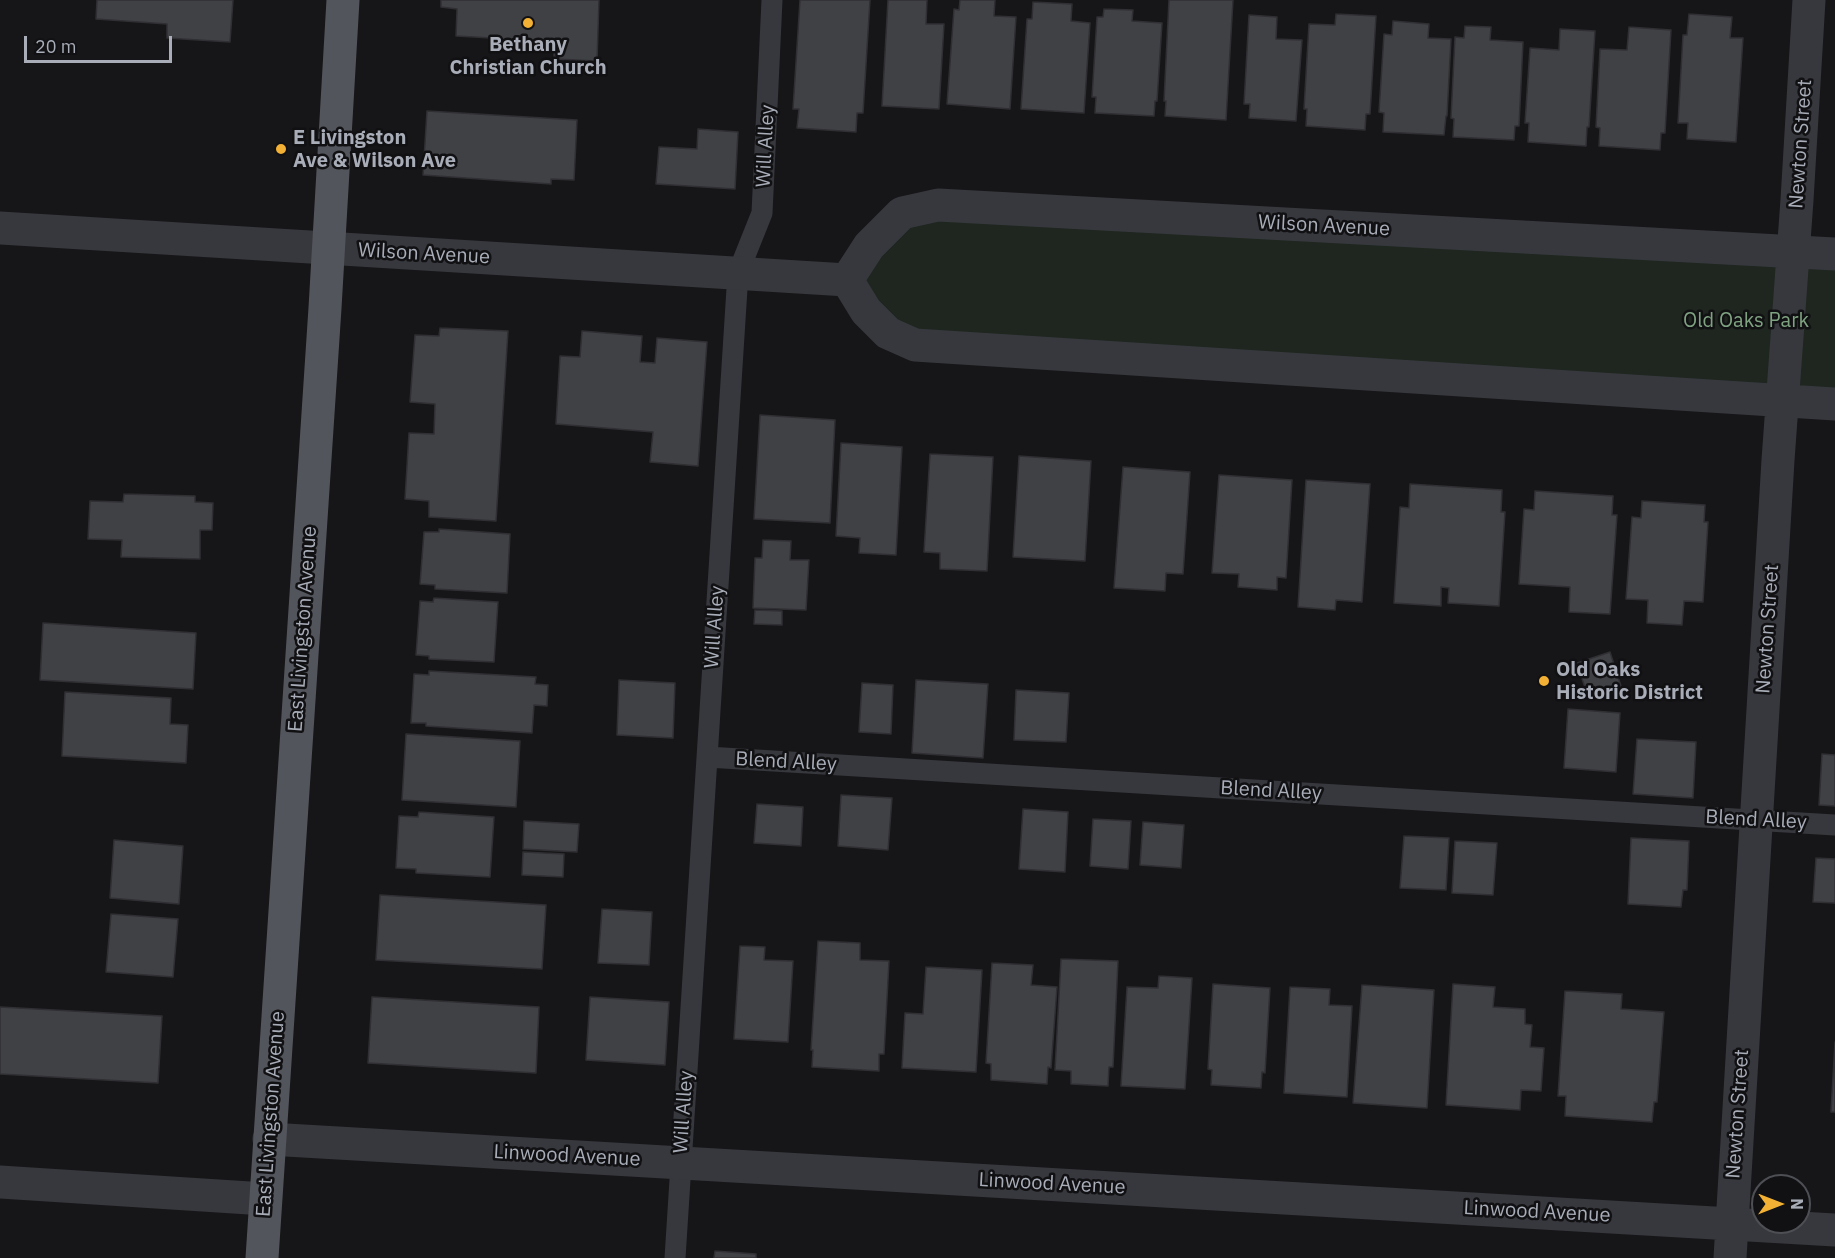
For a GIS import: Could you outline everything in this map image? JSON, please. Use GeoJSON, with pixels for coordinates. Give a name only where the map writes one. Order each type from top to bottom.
{"type":"FeatureCollection","features":[{"type":"Feature","properties":{"kind":"main road","name":"East Livingston Avenue"},"geometry":{"type":"LineString","coordinates":[[262,1258],[343,0]]}},
{"type":"Feature","properties":{"kind":"street","name":"Newton Street"},"geometry":{"type":"LineString","coordinates":[[1730,1258],[1809,0]]}},
{"type":"Feature","properties":{"kind":"street","name":"Wilson Avenue"},"geometry":{"type":"LineString","coordinates":[[0,228],[847,280],[869,246],[902,213],[938,205],[1835,254]]}},
{"type":"Feature","properties":{"kind":"street"},"geometry":{"type":"LineString","coordinates":[[847,280],[866,311],[888,333],[915,345],[1835,404]]}},
{"type":"Feature","properties":{"kind":"street","name":"Linwood Avenue"},"geometry":{"type":"LineString","coordinates":[[269,1139],[1835,1230]]}},
{"type":"Feature","properties":{"kind":"street"},"geometry":{"type":"LineString","coordinates":[[0,1182],[266,1199]]}},
{"type":"Feature","properties":{"kind":"lane","name":"Will Alley"},"geometry":{"type":"LineString","coordinates":[[675,1258],[738,273],[762,213],[772,0]]}},
{"type":"Feature","properties":{"kind":"lane","name":"Blend Alley"},"geometry":{"type":"LineString","coordinates":[[707,757],[1835,825]]}},
{"type":"Feature","properties":{"kind":"green space","name":"Old Oaks Park"},"geometry":{"type":"Polygon","coordinates":[[[902,215],[1835,261],[1835,392],[907,335],[851,279],[902,215]]]}},
{"type":"Feature","properties":{"kind":"building"},"geometry":{"type":"Polygon","coordinates":[[[97,0],[233,0],[230,42],[167,38],[167,24],[96,19],[97,0]]]}},
{"type":"Feature","properties":{"kind":"building","name":"Bethany Christian Church"},"geometry":{"type":"Polygon","coordinates":[[[441,0],[599,0],[597,61],[554,59],[554,50],[492,47],[492,38],[456,36],[457,9],[441,7],[441,0]]]}},
{"type":"Feature","properties":{"kind":"building"},"geometry":{"type":"Polygon","coordinates":[[[800,0],[870,0],[863,113],[857,113],[856,132],[797,128],[799,109],[793,109],[800,0]]]}},
{"type":"Feature","properties":{"kind":"building"},"geometry":{"type":"Polygon","coordinates":[[[888,0],[927,0],[926,24],[944,24],[939,109],[882,106],[888,0]]]}},
{"type":"Feature","properties":{"kind":"building"},"geometry":{"type":"Polygon","coordinates":[[[960,0],[995,0],[994,16],[1016,17],[1010,109],[947,104],[954,9],[959,10],[960,0]]]}},
{"type":"Feature","properties":{"kind":"building"},"geometry":{"type":"Polygon","coordinates":[[[1169,0],[1233,0],[1226,120],[1165,116],[1169,0]]]}},
{"type":"Feature","properties":{"kind":"building"},"geometry":{"type":"Polygon","coordinates":[[[1033,2],[1072,4],[1071,21],[1090,23],[1084,113],[1021,109],[1027,19],[1032,19],[1033,2]]]}},
{"type":"Feature","properties":{"kind":"building"},"geometry":{"type":"Polygon","coordinates":[[[1104,9],[1133,10],[1132,21],[1162,23],[1154,116],[1095,113],[1096,97],[1092,97],[1097,17],[1103,17],[1104,9]]]}},
{"type":"Feature","properties":{"kind":"building"},"geometry":{"type":"Polygon","coordinates":[[[1336,14],[1376,16],[1370,114],[1366,114],[1365,130],[1306,126],[1307,109],[1304,109],[1309,24],[1335,25],[1336,14]]]}},
{"type":"Feature","properties":{"kind":"building"},"geometry":{"type":"Polygon","coordinates":[[[1689,14],[1732,17],[1730,38],[1743,38],[1736,142],[1687,139],[1688,123],[1678,123],[1683,35],[1687,35],[1689,14]]]}},
{"type":"Feature","properties":{"kind":"building"},"geometry":{"type":"Polygon","coordinates":[[[1249,15],[1277,17],[1276,39],[1302,40],[1296,121],[1249,118],[1250,104],[1244,104],[1249,15]]]}},
{"type":"Feature","properties":{"kind":"building"},"geometry":{"type":"Polygon","coordinates":[[[1393,21],[1429,24],[1428,38],[1451,39],[1444,135],[1383,132],[1384,113],[1379,112],[1384,34],[1392,35],[1393,21]]]}},
{"type":"Feature","properties":{"kind":"building"},"geometry":{"type":"Polygon","coordinates":[[[1465,26],[1491,27],[1490,40],[1523,42],[1519,126],[1515,126],[1514,140],[1453,137],[1454,119],[1451,118],[1455,37],[1464,38],[1465,26]]]}},
{"type":"Feature","properties":{"kind":"building"},"geometry":{"type":"Polygon","coordinates":[[[1629,27],[1671,30],[1665,133],[1661,133],[1660,150],[1599,146],[1600,128],[1596,127],[1600,49],[1627,50],[1629,27]]]}},
{"type":"Feature","properties":{"kind":"building"},"geometry":{"type":"Polygon","coordinates":[[[1560,29],[1595,31],[1586,146],[1528,142],[1529,123],[1525,123],[1530,48],[1559,50],[1560,29]]]}},
{"type":"Feature","properties":{"kind":"building"},"geometry":{"type":"Polygon","coordinates":[[[427,111],[577,120],[574,180],[551,179],[551,184],[423,175],[427,111]]]}},
{"type":"Feature","properties":{"kind":"building"},"geometry":{"type":"Polygon","coordinates":[[[698,129],[738,132],[735,189],[656,184],[659,147],[697,149],[698,129]]]}},
{"type":"Feature","properties":{"kind":"building"},"geometry":{"type":"Polygon","coordinates":[[[440,328],[508,331],[496,521],[429,517],[429,501],[405,499],[409,433],[434,434],[435,404],[410,402],[415,335],[439,336],[440,328]]]}},
{"type":"Feature","properties":{"kind":"building"},"geometry":{"type":"Polygon","coordinates":[[[582,331],[642,336],[640,362],[655,363],[657,338],[707,342],[698,466],[650,462],[653,432],[556,424],[560,356],[580,357],[582,331]]]}},
{"type":"Feature","properties":{"kind":"building"},"geometry":{"type":"Polygon","coordinates":[[[760,415],[835,420],[830,523],[754,519],[760,415]]]}},
{"type":"Feature","properties":{"kind":"building"},"geometry":{"type":"Polygon","coordinates":[[[841,443],[902,447],[896,555],[859,553],[860,538],[836,536],[841,443]]]}},
{"type":"Feature","properties":{"kind":"building"},"geometry":{"type":"Polygon","coordinates":[[[930,454],[993,457],[987,571],[940,569],[940,553],[924,552],[930,454]]]}},
{"type":"Feature","properties":{"kind":"building"},"geometry":{"type":"Polygon","coordinates":[[[1019,456],[1091,461],[1085,561],[1013,557],[1019,456]]]}},
{"type":"Feature","properties":{"kind":"building"},"geometry":{"type":"Polygon","coordinates":[[[1123,467],[1190,472],[1183,574],[1166,573],[1165,591],[1114,588],[1123,467]]]}},
{"type":"Feature","properties":{"kind":"building"},"geometry":{"type":"Polygon","coordinates":[[[1219,475],[1292,480],[1286,578],[1277,577],[1277,590],[1238,587],[1239,574],[1212,573],[1219,475]]]}},
{"type":"Feature","properties":{"kind":"building"},"geometry":{"type":"Polygon","coordinates":[[[1306,480],[1370,484],[1362,602],[1336,600],[1335,610],[1298,607],[1306,480]]]}},
{"type":"Feature","properties":{"kind":"building"},"geometry":{"type":"Polygon","coordinates":[[[1410,484],[1502,490],[1501,512],[1505,512],[1499,606],[1448,603],[1449,588],[1441,587],[1441,606],[1394,603],[1400,507],[1409,508],[1410,484]]]}},
{"type":"Feature","properties":{"kind":"building"},"geometry":{"type":"Polygon","coordinates":[[[1535,491],[1613,496],[1612,515],[1617,515],[1610,614],[1569,612],[1570,587],[1519,584],[1524,509],[1534,510],[1535,491]]]}},
{"type":"Feature","properties":{"kind":"building"},"geometry":{"type":"Polygon","coordinates":[[[124,494],[195,496],[195,502],[213,503],[212,530],[200,530],[200,559],[121,557],[122,540],[88,539],[90,501],[123,502],[124,494]]]}},
{"type":"Feature","properties":{"kind":"building"},"geometry":{"type":"Polygon","coordinates":[[[1642,501],[1705,505],[1704,522],[1708,522],[1703,602],[1684,601],[1682,625],[1647,623],[1648,600],[1626,599],[1632,517],[1641,518],[1642,501]]]}},
{"type":"Feature","properties":{"kind":"building"},"geometry":{"type":"Polygon","coordinates":[[[439,529],[510,534],[507,593],[435,589],[435,585],[420,584],[424,532],[439,532],[439,529]]]}},
{"type":"Feature","properties":{"kind":"building"},"geometry":{"type":"Polygon","coordinates":[[[763,540],[791,541],[790,560],[809,560],[806,610],[753,608],[755,558],[762,558],[763,540]]]}},
{"type":"Feature","properties":{"kind":"building"},"geometry":{"type":"Polygon","coordinates":[[[434,598],[498,602],[494,662],[429,659],[429,656],[416,655],[420,601],[433,602],[434,598]]]}},
{"type":"Feature","properties":{"kind":"building"},"geometry":{"type":"Polygon","coordinates":[[[755,610],[782,611],[782,625],[754,624],[755,610]]]}},
{"type":"Feature","properties":{"kind":"building"},"geometry":{"type":"Polygon","coordinates":[[[43,623],[196,633],[193,689],[40,680],[43,623]]]}},
{"type":"Feature","properties":{"kind":"building"},"geometry":{"type":"Polygon","coordinates":[[[1610,652],[1621,686],[1588,697],[1577,663],[1610,652]]]}},
{"type":"Feature","properties":{"kind":"building"},"geometry":{"type":"Polygon","coordinates":[[[429,671],[536,677],[535,684],[548,685],[547,706],[534,705],[532,733],[411,723],[414,674],[429,675],[429,671]]]}},
{"type":"Feature","properties":{"kind":"building"},"geometry":{"type":"Polygon","coordinates":[[[619,680],[675,683],[673,738],[617,735],[619,680]]]}},
{"type":"Feature","properties":{"kind":"building"},"geometry":{"type":"Polygon","coordinates":[[[916,680],[988,684],[983,758],[912,753],[916,680]]]}},
{"type":"Feature","properties":{"kind":"building"},"geometry":{"type":"Polygon","coordinates":[[[862,683],[893,685],[891,734],[859,732],[862,683]]]}},
{"type":"Feature","properties":{"kind":"building"},"geometry":{"type":"Polygon","coordinates":[[[1016,690],[1069,693],[1066,742],[1014,740],[1016,690]]]}},
{"type":"Feature","properties":{"kind":"building"},"geometry":{"type":"Polygon","coordinates":[[[65,692],[171,698],[170,724],[188,725],[186,763],[62,756],[65,692]]]}},
{"type":"Feature","properties":{"kind":"building"},"geometry":{"type":"Polygon","coordinates":[[[1568,709],[1620,713],[1616,772],[1564,768],[1568,709]]]}},
{"type":"Feature","properties":{"kind":"building"},"geometry":{"type":"Polygon","coordinates":[[[406,734],[520,741],[516,807],[402,800],[406,734]]]}},
{"type":"Feature","properties":{"kind":"building"},"geometry":{"type":"Polygon","coordinates":[[[1637,739],[1696,742],[1693,798],[1633,794],[1637,739]]]}},
{"type":"Feature","properties":{"kind":"building"},"geometry":{"type":"Polygon","coordinates":[[[1822,754],[1835,755],[1835,806],[1819,805],[1822,754]]]}},
{"type":"Feature","properties":{"kind":"building"},"geometry":{"type":"Polygon","coordinates":[[[841,795],[892,798],[888,850],[838,846],[841,795]]]}},
{"type":"Feature","properties":{"kind":"building"},"geometry":{"type":"Polygon","coordinates":[[[757,804],[803,807],[801,846],[754,843],[757,804]]]}},
{"type":"Feature","properties":{"kind":"building"},"geometry":{"type":"Polygon","coordinates":[[[1023,809],[1068,812],[1065,872],[1019,869],[1023,809]]]}},
{"type":"Feature","properties":{"kind":"building"},"geometry":{"type":"Polygon","coordinates":[[[419,812],[494,817],[490,877],[416,873],[416,869],[396,868],[399,816],[418,817],[419,812]]]}},
{"type":"Feature","properties":{"kind":"building"},"geometry":{"type":"Polygon","coordinates":[[[1093,819],[1131,821],[1128,869],[1090,866],[1093,819]]]}},
{"type":"Feature","properties":{"kind":"building"},"geometry":{"type":"Polygon","coordinates":[[[524,821],[579,824],[577,852],[523,849],[524,821]]]}},
{"type":"Feature","properties":{"kind":"building"},"geometry":{"type":"Polygon","coordinates":[[[1143,822],[1184,825],[1181,868],[1140,865],[1143,822]]]}},
{"type":"Feature","properties":{"kind":"building"},"geometry":{"type":"Polygon","coordinates":[[[1404,836],[1449,838],[1446,890],[1400,888],[1404,836]]]}},
{"type":"Feature","properties":{"kind":"building"},"geometry":{"type":"Polygon","coordinates":[[[1631,838],[1689,841],[1687,890],[1683,890],[1681,907],[1628,904],[1631,838]]]}},
{"type":"Feature","properties":{"kind":"building"},"geometry":{"type":"Polygon","coordinates":[[[114,840],[183,846],[179,904],[110,898],[114,840]]]}},
{"type":"Feature","properties":{"kind":"building"},"geometry":{"type":"Polygon","coordinates":[[[1455,841],[1497,843],[1493,895],[1452,893],[1455,841]]]}},
{"type":"Feature","properties":{"kind":"building"},"geometry":{"type":"Polygon","coordinates":[[[523,852],[564,854],[563,877],[522,875],[523,852]]]}},
{"type":"Feature","properties":{"kind":"building"},"geometry":{"type":"Polygon","coordinates":[[[1816,858],[1835,859],[1835,903],[1813,902],[1816,858]]]}},
{"type":"Feature","properties":{"kind":"building"},"geometry":{"type":"Polygon","coordinates":[[[380,895],[546,905],[542,969],[376,960],[380,895]]]}},
{"type":"Feature","properties":{"kind":"building"},"geometry":{"type":"Polygon","coordinates":[[[602,909],[652,912],[649,965],[598,963],[602,909]]]}},
{"type":"Feature","properties":{"kind":"building"},"geometry":{"type":"Polygon","coordinates":[[[111,914],[178,919],[173,977],[106,972],[111,914]]]}},
{"type":"Feature","properties":{"kind":"building"},"geometry":{"type":"Polygon","coordinates":[[[818,941],[860,943],[860,960],[889,961],[884,1054],[879,1054],[879,1071],[812,1067],[813,1050],[811,1050],[818,941]]]}},
{"type":"Feature","properties":{"kind":"building"},"geometry":{"type":"Polygon","coordinates":[[[740,946],[765,947],[764,960],[793,961],[788,1042],[734,1039],[740,946]]]}},
{"type":"Feature","properties":{"kind":"building"},"geometry":{"type":"Polygon","coordinates":[[[1061,959],[1118,961],[1113,1067],[1109,1067],[1108,1086],[1071,1084],[1071,1071],[1055,1070],[1061,959]]]}},
{"type":"Feature","properties":{"kind":"building"},"geometry":{"type":"Polygon","coordinates":[[[992,963],[1033,965],[1031,985],[1057,987],[1051,1068],[1048,1067],[1047,1084],[991,1080],[991,1064],[986,1063],[992,963]]]}},
{"type":"Feature","properties":{"kind":"building"},"geometry":{"type":"Polygon","coordinates":[[[926,967],[982,970],[976,1072],[902,1068],[905,1013],[923,1014],[926,967]]]}},
{"type":"Feature","properties":{"kind":"building"},"geometry":{"type":"Polygon","coordinates":[[[1159,976],[1192,978],[1185,1089],[1121,1086],[1127,987],[1158,988],[1159,976]]]}},
{"type":"Feature","properties":{"kind":"building"},"geometry":{"type":"Polygon","coordinates":[[[1213,984],[1270,988],[1265,1073],[1262,1072],[1261,1088],[1211,1085],[1212,1070],[1208,1069],[1213,984]]]}},
{"type":"Feature","properties":{"kind":"building"},"geometry":{"type":"Polygon","coordinates":[[[1453,984],[1495,987],[1493,1007],[1525,1009],[1525,1024],[1532,1025],[1530,1047],[1544,1048],[1541,1091],[1521,1090],[1520,1110],[1446,1105],[1453,984]]]}},
{"type":"Feature","properties":{"kind":"building"},"geometry":{"type":"Polygon","coordinates":[[[1362,985],[1434,990],[1427,1108],[1353,1103],[1362,985]]]}},
{"type":"Feature","properties":{"kind":"building"},"geometry":{"type":"Polygon","coordinates":[[[1290,987],[1330,989],[1329,1005],[1352,1006],[1347,1097],[1284,1093],[1290,987]]]}},
{"type":"Feature","properties":{"kind":"building"},"geometry":{"type":"Polygon","coordinates":[[[1565,991],[1622,994],[1621,1009],[1664,1012],[1657,1102],[1654,1102],[1652,1122],[1565,1116],[1566,1096],[1558,1096],[1565,991]]]}},
{"type":"Feature","properties":{"kind":"building"},"geometry":{"type":"Polygon","coordinates":[[[372,997],[539,1007],[536,1073],[368,1063],[372,997]]]}},
{"type":"Feature","properties":{"kind":"building"},"geometry":{"type":"Polygon","coordinates":[[[590,997],[669,1002],[665,1065],[586,1060],[590,997]]]}},
{"type":"Feature","properties":{"kind":"building"},"geometry":{"type":"Polygon","coordinates":[[[0,1007],[162,1016],[158,1083],[0,1074],[0,1007]]]}},
{"type":"Feature","properties":{"kind":"building"},"geometry":{"type":"Polygon","coordinates":[[[1835,1042],[1835,1112],[1831,1112],[1835,1042]]]}},
{"type":"Feature","properties":{"kind":"building"},"geometry":{"type":"Polygon","coordinates":[[[715,1251],[756,1254],[756,1258],[714,1258],[715,1251]]]}},
{"type":"Feature","properties":{"kind":"place","name":"Bethany Christian Church"},"geometry":{"type":"Point","coordinates":[528,23]}},
{"type":"Feature","properties":{"kind":"place","name":"E Livingston Ave & Wilson Ave"},"geometry":{"type":"Point","coordinates":[281,149]}},
{"type":"Feature","properties":{"kind":"place","name":"Old Oaks Historic District"},"geometry":{"type":"Point","coordinates":[1544,681]}}]}
